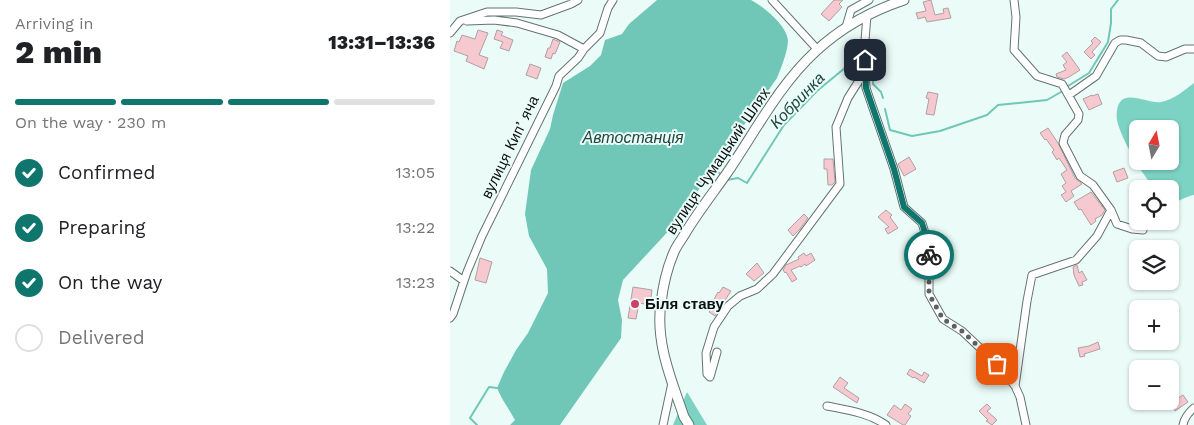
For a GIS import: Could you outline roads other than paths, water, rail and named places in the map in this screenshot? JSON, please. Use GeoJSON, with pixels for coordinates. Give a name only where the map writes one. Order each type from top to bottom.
{"type":"FeatureCollection","features":[{"type":"Feature","properties":{"kind":"main road","name":"вулиця Чумацький Шлях"},"geometry":{"type":"LineString","coordinates":[[689,425],[684,417],[663,351],[660,327],[660,305],[674,252],[695,217],[779,94],[802,65],[846,27],[886,6],[904,0]]}},
{"type":"Feature","properties":{"kind":"street"},"geometry":{"type":"LineString","coordinates":[[450,33],[460,21],[486,12],[516,12],[541,15],[578,0]]}},
{"type":"Feature","properties":{"kind":"street","name":"вулиця Кипʼяча"},"geometry":{"type":"LineString","coordinates":[[450,318],[482,236],[556,86],[559,76],[600,33],[608,8],[613,0]]}},
{"type":"Feature","properties":{"kind":"street"},"geometry":{"type":"LineString","coordinates":[[772,0],[818,50]]}},
{"type":"Feature","properties":{"kind":"street"},"geometry":{"type":"LineString","coordinates":[[846,27],[851,10],[869,0]]}},
{"type":"Feature","properties":{"kind":"street"},"geometry":{"type":"LineString","coordinates":[[1014,0],[1016,16],[1014,50],[1037,76],[1062,84],[1079,114],[1078,120],[1065,135],[1063,143],[1080,176],[1093,185],[1111,210],[1117,224],[1129,228]]}},
{"type":"Feature","properties":{"kind":"street"},"geometry":{"type":"LineString","coordinates":[[867,15],[866,88],[894,169],[904,207],[922,223],[929,246],[929,294],[943,319],[962,331],[997,364],[1015,386],[1020,397],[1026,425]]}},
{"type":"Feature","properties":{"kind":"street"},"geometry":{"type":"LineString","coordinates":[[460,21],[494,20],[517,23],[558,35],[584,49]]}},
{"type":"Feature","properties":{"kind":"street"},"geometry":{"type":"LineString","coordinates":[[1069,95],[1096,76],[1115,43],[1120,40],[1141,44],[1158,56],[1166,57],[1185,49],[1194,49]]}},
{"type":"Feature","properties":{"kind":"street"},"geometry":{"type":"LineString","coordinates":[[717,352],[710,378],[707,374],[706,353],[714,327],[728,306],[740,296],[757,289],[773,274],[840,184],[836,127],[848,98],[865,71]]}},
{"type":"Feature","properties":{"kind":"street"},"geometry":{"type":"LineString","coordinates":[[1015,386],[1032,275],[1076,260],[1097,236],[1111,210]]}},
{"type":"Feature","properties":{"kind":"street"},"geometry":{"type":"LineString","coordinates":[[450,271],[464,280]]}},
{"type":"Feature","properties":{"kind":"street"},"geometry":{"type":"LineString","coordinates":[[663,425],[672,380]]}},
{"type":"Feature","properties":{"kind":"street"},"geometry":{"type":"LineString","coordinates":[[827,406],[856,411],[879,420],[886,425]]}},
{"type":"Feature","properties":{"kind":"street"},"geometry":{"type":"LineString","coordinates":[[1183,425],[1183,422],[1194,408]]}},
{"type":"Feature","properties":{"kind":"water","name":"Автостанція"},"geometry":{"type":"Polygon","coordinates":[[[657,0],[751,0],[774,17],[783,28],[788,40],[786,54],[777,78],[674,225],[623,280],[618,300],[622,320],[621,338],[560,425],[510,425],[515,420],[497,388],[548,293],[547,269],[529,236],[525,214],[531,170],[550,129],[563,83],[590,66],[601,55],[605,40],[622,34],[629,24],[657,0]]]}},
{"type":"Feature","properties":{"kind":"waterway","name":"Кобринка"},"geometry":{"type":"LineString","coordinates":[[1068,86],[1089,73],[1108,42],[1111,9],[1118,0]]}},
{"type":"Feature","properties":{"kind":"waterway","name":"Кобринка"},"geometry":{"type":"LineString","coordinates":[[727,180],[738,178],[747,183],[784,125],[817,91],[857,58],[874,56],[873,84],[881,92],[883,98]]}},
{"type":"Feature","properties":{"kind":"waterway","name":"Кобринка"},"geometry":{"type":"LineString","coordinates":[[885,109],[890,130],[912,136],[940,131],[987,115],[998,105],[1047,100],[1061,92]]}},
{"type":"Feature","properties":{"kind":"waterway","name":"Кобринка"},"geometry":{"type":"LineString","coordinates":[[714,169],[722,175]]}},
{"type":"Feature","properties":{"kind":"waterway","name":"Кобринка"},"geometry":{"type":"LineString","coordinates":[[477,425],[470,418],[489,387],[497,388]]}},
{"type":"Feature","properties":{"kind":"place","name":"Біля ставу"},"geometry":{"type":"Point","coordinates":[635,304]}}]}
